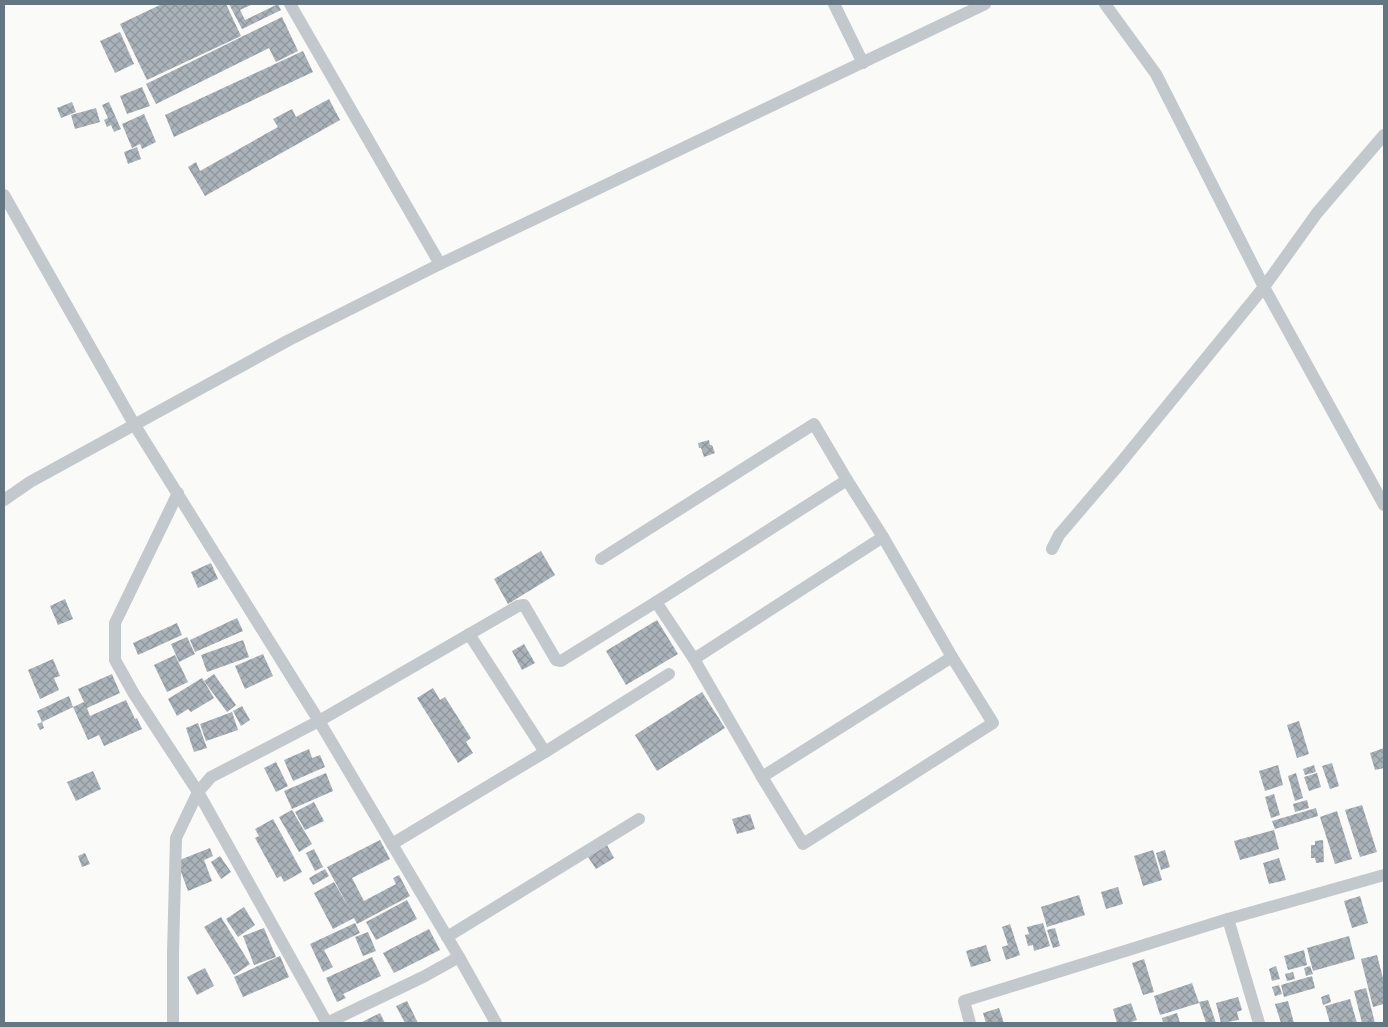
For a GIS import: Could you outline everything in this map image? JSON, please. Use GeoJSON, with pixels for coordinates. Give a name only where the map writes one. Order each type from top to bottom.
{"type":"FeatureCollection","features":[{"type":"Feature","properties":{"kind":"street"},"geometry":{"type":"LineString","coordinates":[[290,4],[440,264]]}},
{"type":"Feature","properties":{"kind":"street"},"geometry":{"type":"LineString","coordinates":[[834,4],[863,63]]}},
{"type":"Feature","properties":{"kind":"street"},"geometry":{"type":"LineString","coordinates":[[4,500],[30,482],[289,340],[440,264],[985,4]]}},
{"type":"Feature","properties":{"kind":"street"},"geometry":{"type":"LineString","coordinates":[[1105,4],[1156,74],[1264,287],[1384,505]]}},
{"type":"Feature","properties":{"kind":"street"},"geometry":{"type":"LineString","coordinates":[[1052,549],[1059,535],[1124,459],[1264,287],[1317,213],[1384,134]]}},
{"type":"Feature","properties":{"kind":"street"},"geometry":{"type":"LineString","coordinates":[[4,195],[134,424],[319,721],[496,1023]]}},
{"type":"Feature","properties":{"kind":"street"},"geometry":{"type":"LineString","coordinates":[[601,559],[814,424],[993,723],[803,844],[694,659],[656,602]]}},
{"type":"Feature","properties":{"kind":"street"},"geometry":{"type":"LineString","coordinates":[[173,1023],[176,838],[198,792],[211,777],[319,721],[518,606],[524,605],[556,660],[561,661],[847,480]]}},
{"type":"Feature","properties":{"kind":"street"},"geometry":{"type":"LineString","coordinates":[[178,493],[116,623],[114,660],[198,792],[327,1023],[423,977],[459,957]]}},
{"type":"Feature","properties":{"kind":"street"},"geometry":{"type":"LineString","coordinates":[[694,659],[883,537]]}},
{"type":"Feature","properties":{"kind":"street"},"geometry":{"type":"LineString","coordinates":[[469,634],[545,752]]}},
{"type":"Feature","properties":{"kind":"street"},"geometry":{"type":"LineString","coordinates":[[762,777],[952,657]]}},
{"type":"Feature","properties":{"kind":"street"},"geometry":{"type":"LineString","coordinates":[[392,844],[545,752],[669,674]]}},
{"type":"Feature","properties":{"kind":"street"},"geometry":{"type":"LineString","coordinates":[[447,937],[638,820]]}},
{"type":"Feature","properties":{"kind":"street"},"geometry":{"type":"LineString","coordinates":[[970,1023],[964,1000],[1228,919],[1384,875]]}},
{"type":"Feature","properties":{"kind":"street"},"geometry":{"type":"LineString","coordinates":[[1228,919],[1259,1023]]}},
{"type":"Feature","properties":{"kind":"building"},"geometry":{"type":"Polygon","coordinates":[[[162,4],[226,4],[241,36],[147,80],[120,24],[162,4]]]}},
{"type":"Feature","properties":{"kind":"building"},"geometry":{"type":"Polygon","coordinates":[[[229,4],[253,4],[240,10],[245,20],[278,4],[281,10],[242,29],[229,4]]]}},
{"type":"Feature","properties":{"kind":"building"},"geometry":{"type":"Polygon","coordinates":[[[282,17],[298,51],[276,62],[269,48],[156,104],[146,84],[282,17]]]}},
{"type":"Feature","properties":{"kind":"building"},"geometry":{"type":"Polygon","coordinates":[[[120,32],[134,64],[115,73],[100,41],[120,32]]]}},
{"type":"Feature","properties":{"kind":"building"},"geometry":{"type":"Polygon","coordinates":[[[303,51],[313,72],[174,137],[165,115],[303,51]]]}},
{"type":"Feature","properties":{"kind":"building"},"geometry":{"type":"Polygon","coordinates":[[[142,87],[150,106],[127,114],[120,96],[142,87]]]}},
{"type":"Feature","properties":{"kind":"building"},"geometry":{"type":"Polygon","coordinates":[[[329,99],[340,120],[205,196],[188,167],[196,162],[200,171],[278,127],[273,119],[292,109],[296,117],[329,99]]]}},
{"type":"Feature","properties":{"kind":"building"},"geometry":{"type":"Polygon","coordinates":[[[72,102],[76,112],[61,118],[57,108],[72,102]]]}},
{"type":"Feature","properties":{"kind":"building"},"geometry":{"type":"Polygon","coordinates":[[[109,102],[121,129],[114,132],[111,125],[107,127],[104,120],[108,118],[102,105],[109,102]]]}},
{"type":"Feature","properties":{"kind":"building"},"geometry":{"type":"Polygon","coordinates":[[[96,108],[100,122],[75,129],[71,115],[96,108]]]}},
{"type":"Feature","properties":{"kind":"building"},"geometry":{"type":"Polygon","coordinates":[[[144,114],[156,142],[142,149],[140,144],[132,148],[122,124],[144,114]]]}},
{"type":"Feature","properties":{"kind":"building"},"geometry":{"type":"Polygon","coordinates":[[[137,147],[141,159],[128,164],[124,152],[137,147]]]}},
{"type":"Feature","properties":{"kind":"building"},"geometry":{"type":"Polygon","coordinates":[[[709,440],[715,453],[704,457],[698,443],[709,440]]]}},
{"type":"Feature","properties":{"kind":"building"},"geometry":{"type":"Polygon","coordinates":[[[541,551],[555,575],[508,604],[494,579],[541,551]]]}},
{"type":"Feature","properties":{"kind":"building"},"geometry":{"type":"Polygon","coordinates":[[[211,563],[218,579],[198,588],[191,572],[211,563]]]}},
{"type":"Feature","properties":{"kind":"building"},"geometry":{"type":"Polygon","coordinates":[[[65,599],[73,619],[58,625],[50,606],[65,599]]]}},
{"type":"Feature","properties":{"kind":"building"},"geometry":{"type":"Polygon","coordinates":[[[237,618],[243,631],[195,652],[190,640],[237,618]]]}},
{"type":"Feature","properties":{"kind":"building"},"geometry":{"type":"Polygon","coordinates":[[[657,620],[678,654],[626,685],[606,651],[657,620]]]}},
{"type":"Feature","properties":{"kind":"building"},"geometry":{"type":"Polygon","coordinates":[[[177,623],[182,635],[138,655],[133,643],[177,623]]]}},
{"type":"Feature","properties":{"kind":"building"},"geometry":{"type":"Polygon","coordinates":[[[187,637],[195,654],[179,662],[171,644],[187,637]]]}},
{"type":"Feature","properties":{"kind":"building"},"geometry":{"type":"Polygon","coordinates":[[[243,640],[249,657],[207,672],[201,655],[243,640]]]}},
{"type":"Feature","properties":{"kind":"building"},"geometry":{"type":"Polygon","coordinates":[[[524,644],[535,663],[522,670],[512,651],[524,644]]]}},
{"type":"Feature","properties":{"kind":"building"},"geometry":{"type":"Polygon","coordinates":[[[263,654],[273,676],[245,689],[235,666],[263,654]]]}},
{"type":"Feature","properties":{"kind":"building"},"geometry":{"type":"Polygon","coordinates":[[[175,655],[188,682],[167,692],[154,665],[175,655]]]}},
{"type":"Feature","properties":{"kind":"building"},"geometry":{"type":"Polygon","coordinates":[[[53,659],[60,676],[54,678],[59,690],[40,699],[28,670],[53,659]]]}},
{"type":"Feature","properties":{"kind":"building"},"geometry":{"type":"Polygon","coordinates":[[[112,674],[120,693],[87,708],[90,716],[126,700],[142,729],[104,746],[99,735],[88,740],[73,707],[84,702],[78,689],[112,674]]]}},
{"type":"Feature","properties":{"kind":"building"},"geometry":{"type":"Polygon","coordinates":[[[214,674],[236,705],[227,712],[204,681],[214,674]]]}},
{"type":"Feature","properties":{"kind":"building"},"geometry":{"type":"Polygon","coordinates":[[[202,678],[214,698],[191,712],[188,709],[177,716],[168,699],[202,678]]]}},
{"type":"Feature","properties":{"kind":"building"},"geometry":{"type":"Polygon","coordinates":[[[433,688],[440,700],[445,697],[471,738],[466,742],[473,753],[458,763],[417,698],[433,688]]]}},
{"type":"Feature","properties":{"kind":"building"},"geometry":{"type":"Polygon","coordinates":[[[702,692],[725,728],[657,771],[635,735],[702,692]]]}},
{"type":"Feature","properties":{"kind":"building"},"geometry":{"type":"Polygon","coordinates":[[[69,696],[73,707],[42,722],[37,711],[69,696]]]}},
{"type":"Feature","properties":{"kind":"building"},"geometry":{"type":"Polygon","coordinates":[[[242,706],[250,720],[241,726],[233,711],[242,706]]]}},
{"type":"Feature","properties":{"kind":"building"},"geometry":{"type":"Polygon","coordinates":[[[232,712],[238,730],[206,741],[200,724],[232,712]]]}},
{"type":"Feature","properties":{"kind":"building"},"geometry":{"type":"Polygon","coordinates":[[[1299,721],[1309,754],[1297,758],[1287,725],[1299,721]]]}},
{"type":"Feature","properties":{"kind":"building"},"geometry":{"type":"Polygon","coordinates":[[[42,722],[44,728],[40,730],[37,724],[42,722]]]}},
{"type":"Feature","properties":{"kind":"building"},"geometry":{"type":"Polygon","coordinates":[[[198,723],[207,748],[194,752],[186,728],[198,723]]]}},
{"type":"Feature","properties":{"kind":"building"},"geometry":{"type":"Polygon","coordinates":[[[1384,748],[1384,768],[1375,770],[1370,753],[1384,748]]]}},
{"type":"Feature","properties":{"kind":"building"},"geometry":{"type":"Polygon","coordinates":[[[309,749],[312,758],[320,755],[325,767],[293,781],[284,760],[309,749]]]}},
{"type":"Feature","properties":{"kind":"building"},"geometry":{"type":"Polygon","coordinates":[[[276,762],[288,786],[276,792],[264,768],[276,762]]]}},
{"type":"Feature","properties":{"kind":"building"},"geometry":{"type":"Polygon","coordinates":[[[1332,763],[1339,786],[1330,789],[1322,766],[1332,763]]]}},
{"type":"Feature","properties":{"kind":"building"},"geometry":{"type":"Polygon","coordinates":[[[1278,765],[1283,785],[1265,791],[1259,771],[1278,765]]]}},
{"type":"Feature","properties":{"kind":"building"},"geometry":{"type":"Polygon","coordinates":[[[1314,765],[1316,772],[1305,775],[1303,769],[1314,765]]]}},
{"type":"Feature","properties":{"kind":"building"},"geometry":{"type":"Polygon","coordinates":[[[93,771],[101,789],[76,801],[67,782],[93,771]]]}},
{"type":"Feature","properties":{"kind":"building"},"geometry":{"type":"Polygon","coordinates":[[[326,773],[333,791],[292,809],[284,791],[326,773]]]}},
{"type":"Feature","properties":{"kind":"building"},"geometry":{"type":"Polygon","coordinates":[[[1296,773],[1303,798],[1295,801],[1288,776],[1296,773]]]}},
{"type":"Feature","properties":{"kind":"building"},"geometry":{"type":"Polygon","coordinates":[[[1317,773],[1321,787],[1309,791],[1304,777],[1317,773]]]}},
{"type":"Feature","properties":{"kind":"building"},"geometry":{"type":"Polygon","coordinates":[[[1274,794],[1280,815],[1271,818],[1265,797],[1274,794]]]}},
{"type":"Feature","properties":{"kind":"building"},"geometry":{"type":"Polygon","coordinates":[[[1307,800],[1309,808],[1295,812],[1293,804],[1307,800]]]}},
{"type":"Feature","properties":{"kind":"building"},"geometry":{"type":"Polygon","coordinates":[[[314,802],[324,821],[305,830],[295,812],[314,802]]]}},
{"type":"Feature","properties":{"kind":"building"},"geometry":{"type":"Polygon","coordinates":[[[1362,805],[1377,852],[1360,857],[1345,810],[1362,805]]]}},
{"type":"Feature","properties":{"kind":"building"},"geometry":{"type":"Polygon","coordinates":[[[1316,808],[1318,816],[1275,829],[1272,821],[1316,808]]]}},
{"type":"Feature","properties":{"kind":"building"},"geometry":{"type":"Polygon","coordinates":[[[292,810],[312,844],[299,852],[279,817],[292,810]]]}},
{"type":"Feature","properties":{"kind":"building"},"geometry":{"type":"Polygon","coordinates":[[[1337,811],[1352,859],[1335,864],[1320,817],[1337,811]]]}},
{"type":"Feature","properties":{"kind":"building"},"geometry":{"type":"Polygon","coordinates":[[[750,814],[755,829],[737,834],[732,819],[750,814]]]}},
{"type":"Feature","properties":{"kind":"building"},"geometry":{"type":"Polygon","coordinates":[[[273,819],[302,872],[284,882],[281,876],[277,878],[255,838],[259,836],[255,829],[273,819]]]}},
{"type":"Feature","properties":{"kind":"building"},"geometry":{"type":"Polygon","coordinates":[[[1274,830],[1279,849],[1240,860],[1234,841],[1274,830]]]}},
{"type":"Feature","properties":{"kind":"building"},"geometry":{"type":"Polygon","coordinates":[[[380,840],[390,859],[352,878],[364,901],[396,884],[393,878],[399,875],[410,896],[357,924],[354,918],[333,929],[314,893],[334,882],[349,908],[327,867],[380,840]]]}},
{"type":"Feature","properties":{"kind":"building"},"geometry":{"type":"Polygon","coordinates":[[[1323,840],[1324,862],[1316,863],[1315,858],[1311,858],[1311,845],[1315,845],[1315,841],[1323,840]]]}},
{"type":"Feature","properties":{"kind":"building"},"geometry":{"type":"Polygon","coordinates":[[[607,845],[614,858],[596,869],[588,857],[607,845]]]}},
{"type":"Feature","properties":{"kind":"building"},"geometry":{"type":"Polygon","coordinates":[[[210,848],[213,856],[204,860],[212,881],[188,891],[177,861],[210,848]]]}},
{"type":"Feature","properties":{"kind":"building"},"geometry":{"type":"Polygon","coordinates":[[[314,849],[323,867],[315,871],[306,853],[314,849]]]}},
{"type":"Feature","properties":{"kind":"building"},"geometry":{"type":"Polygon","coordinates":[[[1153,850],[1162,880],[1143,886],[1134,856],[1153,850]]]}},
{"type":"Feature","properties":{"kind":"building"},"geometry":{"type":"Polygon","coordinates":[[[1165,850],[1170,867],[1161,870],[1156,853],[1165,850]]]}},
{"type":"Feature","properties":{"kind":"building"},"geometry":{"type":"Polygon","coordinates":[[[85,853],[90,864],[82,867],[78,856],[85,853]]]}},
{"type":"Feature","properties":{"kind":"building"},"geometry":{"type":"Polygon","coordinates":[[[220,856],[231,872],[221,879],[211,862],[220,856]]]}},
{"type":"Feature","properties":{"kind":"building"},"geometry":{"type":"Polygon","coordinates":[[[1279,858],[1286,880],[1269,884],[1263,863],[1279,858]]]}},
{"type":"Feature","properties":{"kind":"building"},"geometry":{"type":"Polygon","coordinates":[[[325,869],[329,876],[313,885],[309,878],[325,869]]]}},
{"type":"Feature","properties":{"kind":"building"},"geometry":{"type":"Polygon","coordinates":[[[1118,887],[1123,904],[1106,909],[1101,892],[1118,887]]]}},
{"type":"Feature","properties":{"kind":"building"},"geometry":{"type":"Polygon","coordinates":[[[1079,895],[1085,915],[1047,927],[1041,907],[1079,895]]]}},
{"type":"Feature","properties":{"kind":"building"},"geometry":{"type":"Polygon","coordinates":[[[1360,896],[1368,923],[1352,928],[1344,901],[1360,896]]]}},
{"type":"Feature","properties":{"kind":"building"},"geometry":{"type":"Polygon","coordinates":[[[407,900],[417,919],[376,940],[366,922],[407,900]]]}},
{"type":"Feature","properties":{"kind":"building"},"geometry":{"type":"Polygon","coordinates":[[[244,907],[255,925],[238,937],[226,919],[244,907]]]}},
{"type":"Feature","properties":{"kind":"building"},"geometry":{"type":"Polygon","coordinates":[[[221,917],[250,964],[234,975],[204,927],[221,917]]]}},
{"type":"Feature","properties":{"kind":"building"},"geometry":{"type":"Polygon","coordinates":[[[355,923],[360,933],[324,950],[333,967],[323,972],[310,944],[355,923]]]}},
{"type":"Feature","properties":{"kind":"building"},"geometry":{"type":"Polygon","coordinates":[[[1043,923],[1050,946],[1034,951],[1033,945],[1028,946],[1025,935],[1029,934],[1027,927],[1043,923]]]}},
{"type":"Feature","properties":{"kind":"building"},"geometry":{"type":"Polygon","coordinates":[[[1010,924],[1020,955],[1006,960],[1002,947],[1008,945],[1002,927],[1010,924]]]}},
{"type":"Feature","properties":{"kind":"building"},"geometry":{"type":"Polygon","coordinates":[[[264,928],[276,957],[254,965],[243,936],[264,928]]]}},
{"type":"Feature","properties":{"kind":"building"},"geometry":{"type":"Polygon","coordinates":[[[1055,928],[1060,946],[1053,948],[1047,930],[1055,928]]]}},
{"type":"Feature","properties":{"kind":"building"},"geometry":{"type":"Polygon","coordinates":[[[429,929],[440,950],[394,973],[383,953],[429,929]]]}},
{"type":"Feature","properties":{"kind":"building"},"geometry":{"type":"Polygon","coordinates":[[[368,932],[376,951],[363,956],[355,937],[368,932]]]}},
{"type":"Feature","properties":{"kind":"building"},"geometry":{"type":"Polygon","coordinates":[[[1349,936],[1355,959],[1313,971],[1307,948],[1349,936]]]}},
{"type":"Feature","properties":{"kind":"building"},"geometry":{"type":"Polygon","coordinates":[[[986,945],[991,961],[971,967],[966,951],[986,945]]]}},
{"type":"Feature","properties":{"kind":"building"},"geometry":{"type":"Polygon","coordinates":[[[1304,950],[1307,965],[1288,970],[1284,956],[1304,950]]]}},
{"type":"Feature","properties":{"kind":"building"},"geometry":{"type":"Polygon","coordinates":[[[1377,955],[1384,982],[1384,1004],[1373,1007],[1361,959],[1377,955]]]}},
{"type":"Feature","properties":{"kind":"building"},"geometry":{"type":"Polygon","coordinates":[[[280,956],[289,977],[243,997],[234,977],[280,956]]]}},
{"type":"Feature","properties":{"kind":"building"},"geometry":{"type":"Polygon","coordinates":[[[372,957],[381,976],[343,994],[346,998],[337,1002],[326,978],[372,957]]]}},
{"type":"Feature","properties":{"kind":"building"},"geometry":{"type":"Polygon","coordinates":[[[1144,959],[1154,992],[1143,995],[1132,963],[1144,959]]]}},
{"type":"Feature","properties":{"kind":"building"},"geometry":{"type":"Polygon","coordinates":[[[1276,966],[1280,979],[1272,981],[1269,969],[1276,966]]]}},
{"type":"Feature","properties":{"kind":"building"},"geometry":{"type":"Polygon","coordinates":[[[1310,966],[1313,974],[1306,976],[1304,968],[1310,966]]]}},
{"type":"Feature","properties":{"kind":"building"},"geometry":{"type":"Polygon","coordinates":[[[205,968],[214,986],[197,995],[187,977],[205,968]]]}},
{"type":"Feature","properties":{"kind":"building"},"geometry":{"type":"Polygon","coordinates":[[[1293,972],[1295,979],[1287,981],[1285,974],[1293,972]]]}},
{"type":"Feature","properties":{"kind":"building"},"geometry":{"type":"Polygon","coordinates":[[[1312,976],[1315,988],[1284,997],[1281,985],[1312,976]]]}},
{"type":"Feature","properties":{"kind":"building"},"geometry":{"type":"Polygon","coordinates":[[[1192,983],[1199,1003],[1160,1015],[1154,996],[1192,983]]]}},
{"type":"Feature","properties":{"kind":"building"},"geometry":{"type":"Polygon","coordinates":[[[1279,985],[1282,994],[1275,996],[1272,987],[1279,985]]]}},
{"type":"Feature","properties":{"kind":"building"},"geometry":{"type":"Polygon","coordinates":[[[1366,988],[1375,1023],[1362,1023],[1354,991],[1366,988]]]}},
{"type":"Feature","properties":{"kind":"building"},"geometry":{"type":"Polygon","coordinates":[[[1329,994],[1331,1002],[1323,1005],[1321,997],[1329,994]]]}},
{"type":"Feature","properties":{"kind":"building"},"geometry":{"type":"Polygon","coordinates":[[[1238,997],[1242,1010],[1237,1012],[1239,1020],[1221,1023],[1216,1003],[1238,997]]]}},
{"type":"Feature","properties":{"kind":"building"},"geometry":{"type":"Polygon","coordinates":[[[1350,999],[1357,1023],[1330,1023],[1325,1006],[1350,999]]]}},
{"type":"Feature","properties":{"kind":"building"},"geometry":{"type":"Polygon","coordinates":[[[1208,1000],[1216,1023],[1206,1023],[1199,1002],[1208,1000]]]}},
{"type":"Feature","properties":{"kind":"building"},"geometry":{"type":"Polygon","coordinates":[[[407,1001],[418,1023],[405,1023],[396,1006],[407,1001]]]}},
{"type":"Feature","properties":{"kind":"building"},"geometry":{"type":"Polygon","coordinates":[[[1288,1001],[1294,1023],[1281,1023],[1275,1004],[1288,1001]]]}},
{"type":"Feature","properties":{"kind":"building"},"geometry":{"type":"Polygon","coordinates":[[[1131,1003],[1137,1020],[1128,1023],[1117,1023],[1113,1009],[1131,1003]]]}},
{"type":"Feature","properties":{"kind":"building"},"geometry":{"type":"Polygon","coordinates":[[[999,1008],[1004,1023],[986,1023],[983,1013],[999,1008]]]}},
{"type":"Feature","properties":{"kind":"building"},"geometry":{"type":"Polygon","coordinates":[[[380,1013],[385,1023],[360,1023],[380,1013]]]}},
{"type":"Feature","properties":{"kind":"building"},"geometry":{"type":"Polygon","coordinates":[[[1177,1013],[1180,1023],[1163,1023],[1162,1018],[1177,1013]]]}}]}
